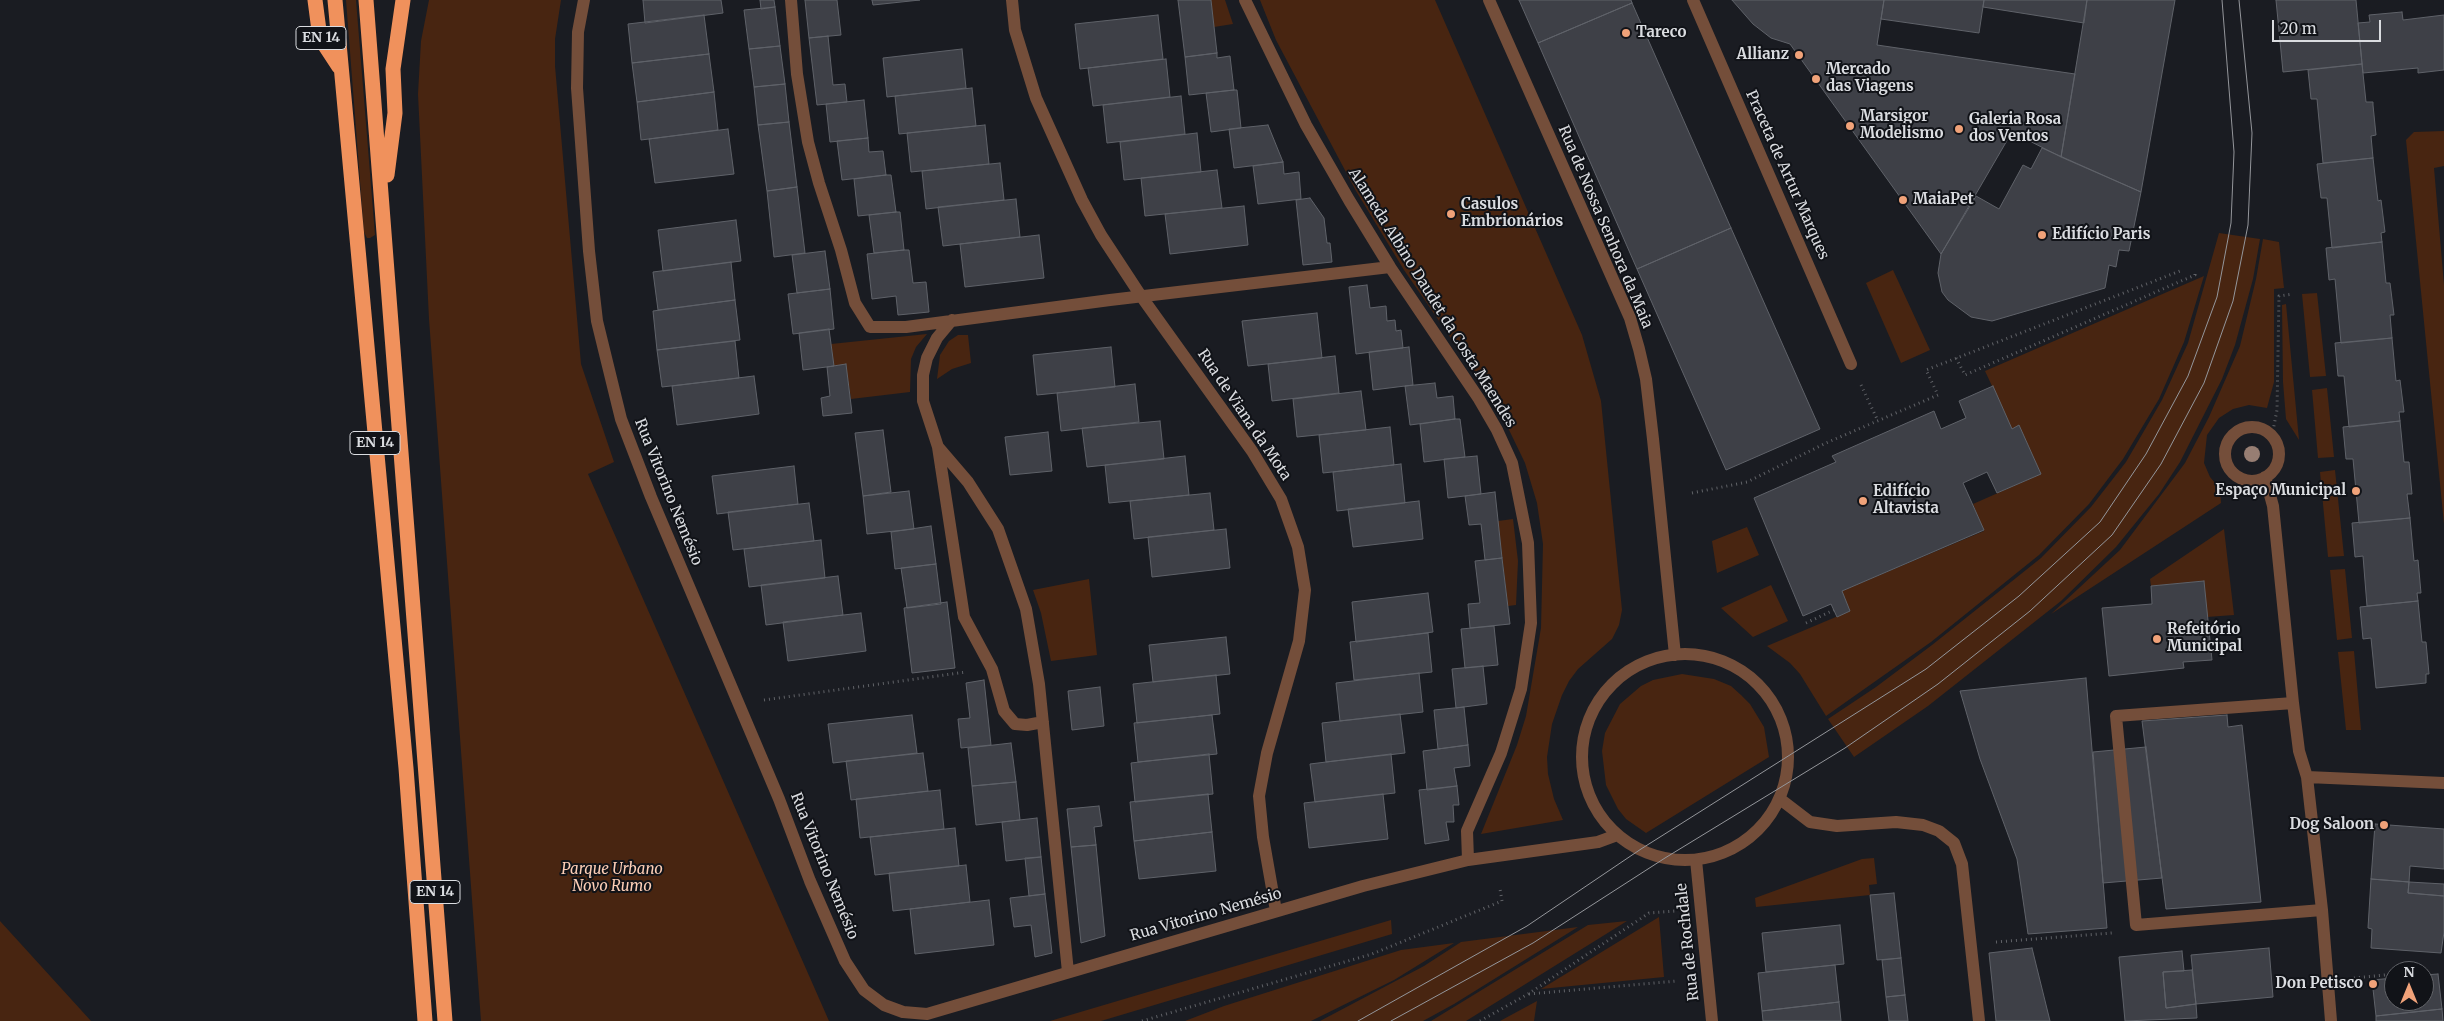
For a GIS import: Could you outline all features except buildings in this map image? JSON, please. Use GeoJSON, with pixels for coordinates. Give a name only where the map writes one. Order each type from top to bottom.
{"type":"FeatureCollection","features":[{"type":"Feature","properties":{"kind":"highway","name":"EN 14"},"geometry":{"type":"LineString","coordinates":[[315,0],[320,38],[341,71]]}},
{"type":"Feature","properties":{"kind":"highway","name":"EN 14"},"geometry":{"type":"LineString","coordinates":[[335,0],[406,768],[425,1021]]}},
{"type":"Feature","properties":{"kind":"highway","name":"EN 14"},"geometry":{"type":"LineString","coordinates":[[366,0],[445,1021]]}},
{"type":"Feature","properties":{"kind":"highway","name":"EN 14"},"geometry":{"type":"LineString","coordinates":[[383,204],[395,113],[393,69],[403,0]]}},
{"type":"Feature","properties":{"kind":"street","name":"Rua Vitorino Nemésio"},"geometry":{"type":"LineString","coordinates":[[584,0],[578,32],[577,88],[589,252],[597,322],[621,419],[845,961],[864,990],[884,1005],[903,1012],[927,1014],[1363,886],[1468,860],[1598,842],[1617,835]]}},
{"type":"Feature","properties":{"kind":"street"},"geometry":{"type":"LineString","coordinates":[[791,0],[797,74],[808,142],[841,250],[854,303],[870,327],[906,327],[1141,296],[1390,267]]}},
{"type":"Feature","properties":{"kind":"street","name":"Rua de Viana da Mota"},"geometry":{"type":"LineString","coordinates":[[1012,0],[1016,30],[1036,98],[1087,208],[1101,234],[1141,296],[1252,451],[1281,499],[1298,547],[1305,590],[1299,641],[1267,753],[1259,796],[1263,837],[1276,912]]}},
{"type":"Feature","properties":{"kind":"street","name":"Alameda Albino Daudet da Costa Maendes"},"geometry":{"type":"LineString","coordinates":[[1245,0],[1306,125],[1390,267],[1479,399],[1497,430],[1512,463],[1528,543],[1531,623],[1521,689],[1501,753],[1467,831],[1468,860]]}},
{"type":"Feature","properties":{"kind":"street","name":"Rua de Nossa Senhora da Maia"},"geometry":{"type":"LineString","coordinates":[[1489,0],[1630,318],[1639,349],[1646,380],[1653,439],[1675,656]]}},
{"type":"Feature","properties":{"kind":"street","name":"Praceta de Artur Marques"},"geometry":{"type":"LineString","coordinates":[[1693,0],[1851,364]]}},
{"type":"Feature","properties":{"kind":"street"},"geometry":{"type":"LineString","coordinates":[[952,320],[937,338],[927,358],[923,375],[923,401],[938,446],[964,617],[992,669],[1004,711],[1015,724],[1027,725],[1043,722]]}},
{"type":"Feature","properties":{"kind":"street"},"geometry":{"type":"LineString","coordinates":[[2248,427],[2257,427],[2272,436],[2279,450],[2279,459],[2272,472],[2265,477],[2249,481],[2234,474],[2225,459],[2225,450],[2233,434],[2248,427]]}},
{"type":"Feature","properties":{"kind":"street"},"geometry":{"type":"LineString","coordinates":[[938,446],[968,482],[998,529],[1026,609],[1043,722],[1068,972]]}},
{"type":"Feature","properties":{"kind":"street"},"geometry":{"type":"LineString","coordinates":[[2265,477],[2273,506],[2299,751],[2307,777],[2322,910],[2331,1021]]}},
{"type":"Feature","properties":{"kind":"street"},"geometry":{"type":"LineString","coordinates":[[1689,654],[1708,657],[1734,667],[1757,683],[1775,706],[1786,732],[1788,758],[1784,789],[1780,799],[1772,815],[1753,836],[1729,852],[1696,860],[1665,858],[1641,849],[1617,835],[1594,807],[1584,783],[1581,758],[1585,732],[1594,708],[1616,681],[1630,670],[1649,660],[1689,654]]}},
{"type":"Feature","properties":{"kind":"street"},"geometry":{"type":"LineString","coordinates":[[2293,702],[2116,716],[2136,925],[2322,910]]}},
{"type":"Feature","properties":{"kind":"street"},"geometry":{"type":"LineString","coordinates":[[2307,777],[2444,783]]}},
{"type":"Feature","properties":{"kind":"street"},"geometry":{"type":"LineString","coordinates":[[1780,799],[1810,822],[1838,826],[1896,822],[1923,824],[1939,831],[1954,843],[1962,864],[1978,1021]]}},
{"type":"Feature","properties":{"kind":"street","name":"Rua de Rochdale"},"geometry":{"type":"LineString","coordinates":[[1696,860],[1712,1021]]}},
{"type":"Feature","properties":{"kind":"path"},"geometry":{"type":"LineString","coordinates":[[1692,493],[1747,482],[1826,443],[1938,395],[1926,370],[2180,271]]}},
{"type":"Feature","properties":{"kind":"path"},"geometry":{"type":"LineString","coordinates":[[1956,358],[1965,375],[2195,275],[2195,271]]}},
{"type":"Feature","properties":{"kind":"path"},"geometry":{"type":"LineString","coordinates":[[2272,436],[2277,410],[2279,296],[2293,294]]}},
{"type":"Feature","properties":{"kind":"path"},"geometry":{"type":"LineString","coordinates":[[1851,364],[1878,420]]}},
{"type":"Feature","properties":{"kind":"path"},"geometry":{"type":"LineString","coordinates":[[1806,623],[1834,610]]}},
{"type":"Feature","properties":{"kind":"path"},"geometry":{"type":"LineString","coordinates":[[739,704],[992,669]]}},
{"type":"Feature","properties":{"kind":"path"},"geometry":{"type":"LineString","coordinates":[[1142,1021],[1372,954],[1502,901],[1500,888]]}},
{"type":"Feature","properties":{"kind":"path"},"geometry":{"type":"LineString","coordinates":[[1480,1021],[1528,994],[1649,913],[1700,908]]}},
{"type":"Feature","properties":{"kind":"path"},"geometry":{"type":"LineString","coordinates":[[1994,942],[2109,934],[2136,925]]}},
{"type":"Feature","properties":{"kind":"path"},"geometry":{"type":"LineString","coordinates":[[2348,979],[2384,975]]}},
{"type":"Feature","properties":{"kind":"path"},"geometry":{"type":"LineString","coordinates":[[1528,994],[1676,981]]}},
{"type":"Feature","properties":{"kind":"path"},"geometry":{"type":"LineString","coordinates":[[2349,987],[2373,984]]}},
{"type":"Feature","properties":{"kind":"green space"},"geometry":{"type":"Polygon","coordinates":[[[346,0],[356,0],[375,235],[370,238],[367,238],[364,232],[346,0]]]}},
{"type":"Feature","properties":{"kind":"green space","name":"Parque Urbano Novo Rumo"},"geometry":{"type":"Polygon","coordinates":[[[429,0],[561,0],[555,39],[555,66],[581,364],[614,462],[588,474],[829,1021],[481,1021],[429,319],[418,94],[421,41],[429,0]]]}},
{"type":"Feature","properties":{"kind":"green space"},"geometry":{"type":"Polygon","coordinates":[[[1211,0],[1225,0],[1233,24],[1214,27],[1211,0]]]}},
{"type":"Feature","properties":{"kind":"green space"},"geometry":{"type":"Polygon","coordinates":[[[1260,0],[1435,0],[1582,335],[1601,401],[1622,610],[1619,625],[1612,639],[1578,669],[1569,681],[1552,724],[1547,757],[1548,774],[1554,799],[1563,820],[1481,834],[1517,745],[1526,716],[1541,628],[1543,544],[1537,503],[1525,463],[1497,405],[1404,270],[1356,191],[1276,40],[1260,0]]]}},
{"type":"Feature","properties":{"kind":"green space"},"geometry":{"type":"Polygon","coordinates":[[[2444,131],[2444,166],[2434,168],[2444,285],[2444,524],[2406,140],[2414,132],[2444,131]]]}},
{"type":"Feature","properties":{"kind":"green space"},"geometry":{"type":"Polygon","coordinates":[[[2219,233],[2260,239],[2253,279],[2235,345],[2222,379],[2180,462],[2159,494],[2116,547],[2061,601],[1928,706],[1854,757],[1828,719],[1876,687],[1932,645],[2041,558],[2091,507],[2126,462],[2162,400],[2188,343],[2219,233]]]}},
{"type":"Feature","properties":{"kind":"green space"},"geometry":{"type":"Polygon","coordinates":[[[2263,239],[2279,242],[2284,288],[2274,289],[2274,382],[2267,408],[2249,405],[2233,409],[2219,418],[2207,435],[2204,463],[2210,477],[2220,489],[2221,503],[2051,614],[2120,550],[2185,463],[2209,417],[2240,346],[2256,279],[2263,239]]]}},
{"type":"Feature","properties":{"kind":"green space"},"geometry":{"type":"Polygon","coordinates":[[[1893,270],[1930,350],[1901,363],[1866,283],[1893,270]]]}},
{"type":"Feature","properties":{"kind":"green space"},"geometry":{"type":"Polygon","coordinates":[[[2204,276],[2184,342],[2159,399],[2123,459],[2089,504],[2039,555],[1931,642],[1826,716],[1800,674],[1790,663],[1767,646],[1850,611],[1842,591],[1984,531],[1973,504],[2041,474],[2019,426],[2012,429],[1985,371],[2204,276]]]}},
{"type":"Feature","properties":{"kind":"green space"},"geometry":{"type":"Polygon","coordinates":[[[2317,293],[2326,376],[2310,377],[2302,294],[2317,293]]]}},
{"type":"Feature","properties":{"kind":"green space"},"geometry":{"type":"Polygon","coordinates":[[[2286,304],[2299,440],[2286,419],[2283,382],[2282,305],[2286,304]]]}},
{"type":"Feature","properties":{"kind":"green space"},"geometry":{"type":"Polygon","coordinates":[[[927,334],[916,347],[911,359],[910,392],[851,399],[846,365],[834,366],[831,344],[927,334]]]}},
{"type":"Feature","properties":{"kind":"green space"},"geometry":{"type":"Polygon","coordinates":[[[958,335],[968,335],[971,363],[952,369],[937,379],[940,355],[949,341],[958,335]]]}},
{"type":"Feature","properties":{"kind":"green space"},"geometry":{"type":"Polygon","coordinates":[[[2327,388],[2334,457],[2318,458],[2312,390],[2327,388]]]}},
{"type":"Feature","properties":{"kind":"green space"},"geometry":{"type":"Polygon","coordinates":[[[2335,470],[2344,556],[2328,557],[2320,472],[2335,470]]]}},
{"type":"Feature","properties":{"kind":"green space"},"geometry":{"type":"Polygon","coordinates":[[[1513,519],[1518,561],[1516,605],[1508,606],[1498,521],[1513,519]]]}},
{"type":"Feature","properties":{"kind":"green space"},"geometry":{"type":"Polygon","coordinates":[[[1747,527],[1759,555],[1717,573],[1712,541],[1747,527]]]}},
{"type":"Feature","properties":{"kind":"green space"},"geometry":{"type":"Polygon","coordinates":[[[2224,529],[2234,615],[2207,617],[2203,581],[2151,586],[2150,579],[2224,529]]]}},
{"type":"Feature","properties":{"kind":"green space"},"geometry":{"type":"Polygon","coordinates":[[[2345,569],[2352,638],[2337,640],[2330,570],[2345,569]]]}},
{"type":"Feature","properties":{"kind":"green space"},"geometry":{"type":"Polygon","coordinates":[[[1089,579],[1097,655],[1051,661],[1041,613],[1033,590],[1089,579]]]}},
{"type":"Feature","properties":{"kind":"green space"},"geometry":{"type":"Polygon","coordinates":[[[1771,585],[1788,621],[1753,637],[1721,608],[1771,585]]]}},
{"type":"Feature","properties":{"kind":"green space"},"geometry":{"type":"Polygon","coordinates":[[[2354,651],[2361,730],[2346,730],[2338,652],[2354,651]]]}},
{"type":"Feature","properties":{"kind":"green space"},"geometry":{"type":"Polygon","coordinates":[[[1682,674],[1714,679],[1731,686],[1741,695],[1750,704],[1764,727],[1769,757],[1646,833],[1626,819],[1618,809],[1606,785],[1602,751],[1605,733],[1620,704],[1641,686],[1653,680],[1682,674]]]}},
{"type":"Feature","properties":{"kind":"green space"},"geometry":{"type":"Polygon","coordinates":[[[1874,858],[1877,884],[1869,885],[1870,895],[1756,907],[1755,898],[1862,859],[1874,858]]]}},
{"type":"Feature","properties":{"kind":"green space"},"geometry":{"type":"Polygon","coordinates":[[[1659,917],[1664,977],[1541,989],[1659,917]]]}},
{"type":"Feature","properties":{"kind":"green space"},"geometry":{"type":"Polygon","coordinates":[[[1391,920],[1392,934],[1101,1021],[1050,1021],[1391,920]]]}},
{"type":"Feature","properties":{"kind":"green space"},"geometry":{"type":"Polygon","coordinates":[[[0,921],[91,1021],[0,1021],[0,921]]]}},
{"type":"Feature","properties":{"kind":"green space"},"geometry":{"type":"Polygon","coordinates":[[[1627,921],[1466,1021],[1431,1021],[1588,925],[1627,921]]]}},
{"type":"Feature","properties":{"kind":"green space"},"geometry":{"type":"Polygon","coordinates":[[[1578,927],[1454,1004],[1423,1021],[1320,1021],[1424,966],[1461,942],[1578,927]]]}},
{"type":"Feature","properties":{"kind":"green space"},"geometry":{"type":"Polygon","coordinates":[[[1454,943],[1394,980],[1311,1021],[1185,1021],[1224,1006],[1401,950],[1454,943]]]}},
{"type":"Feature","properties":{"kind":"green space"},"geometry":{"type":"Polygon","coordinates":[[[1537,1001],[1534,1021],[1500,1021],[1537,1001]]]}},
{"type":"Feature","properties":{"kind":"tram line"},"geometry":{"type":"LineString","coordinates":[[1358,1021],[1527,926],[1641,849],[1926,669],[2019,596],[2100,522],[2146,454],[2188,376],[2217,297],[2231,223],[2234,152],[2222,0]]}},
{"type":"Feature","properties":{"kind":"tram line"},"geometry":{"type":"LineString","coordinates":[[1391,1021],[1533,943],[1665,858],[1845,748],[1938,684],[2030,611],[2112,535],[2161,464],[2204,383],[2233,301],[2248,225],[2252,133],[2239,0]]}},
{"type":"Feature","properties":{"kind":"place","name":"Tareco"},"geometry":{"type":"Point","coordinates":[1626,33]}},
{"type":"Feature","properties":{"kind":"place","name":"Allianz"},"geometry":{"type":"Point","coordinates":[1799,55]}},
{"type":"Feature","properties":{"kind":"place","name":"Mercado das Viagens"},"geometry":{"type":"Point","coordinates":[1816,79]}},
{"type":"Feature","properties":{"kind":"place","name":"Marsigor Modelismo"},"geometry":{"type":"Point","coordinates":[1850,126]}},
{"type":"Feature","properties":{"kind":"place","name":"Galeria Rosa dos Ventos"},"geometry":{"type":"Point","coordinates":[1959,129]}},
{"type":"Feature","properties":{"kind":"place","name":"MaiaPet"},"geometry":{"type":"Point","coordinates":[1903,200]}},
{"type":"Feature","properties":{"kind":"place","name":"Casulos Embrionários"},"geometry":{"type":"Point","coordinates":[1451,214]}},
{"type":"Feature","properties":{"kind":"place","name":"Edifício Paris"},"geometry":{"type":"Point","coordinates":[2042,235]}},
{"type":"Feature","properties":{"kind":"place","name":"Espaço Municipal"},"geometry":{"type":"Point","coordinates":[2356,491]}},
{"type":"Feature","properties":{"kind":"place","name":"Edifício Altavista"},"geometry":{"type":"Point","coordinates":[1863,501]}},
{"type":"Feature","properties":{"kind":"place","name":"Refeitório Municipal"},"geometry":{"type":"Point","coordinates":[2157,639]}},
{"type":"Feature","properties":{"kind":"place","name":"Dog Saloon"},"geometry":{"type":"Point","coordinates":[2384,825]}},
{"type":"Feature","properties":{"kind":"place","name":"Don Petisco"},"geometry":{"type":"Point","coordinates":[2373,984]}}]}
